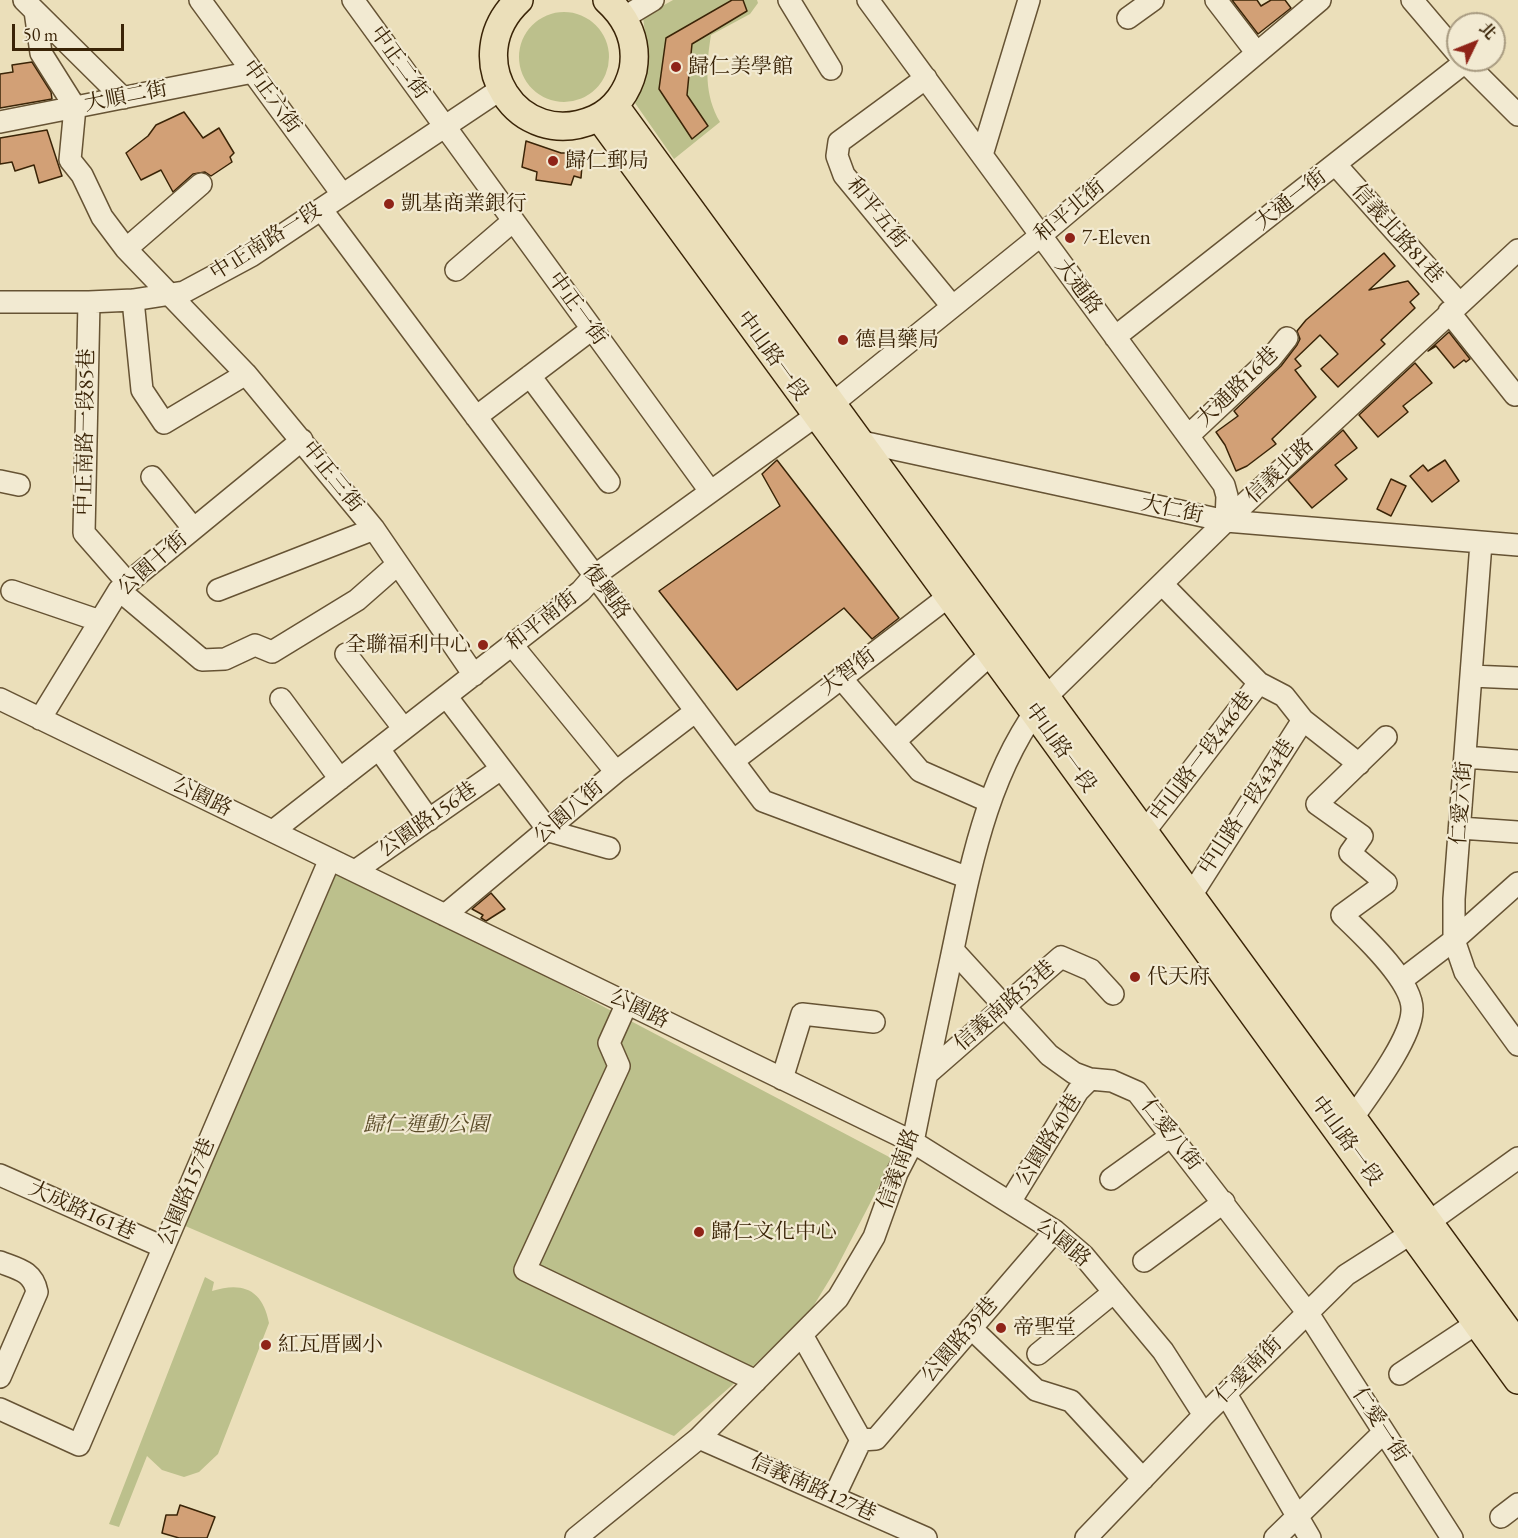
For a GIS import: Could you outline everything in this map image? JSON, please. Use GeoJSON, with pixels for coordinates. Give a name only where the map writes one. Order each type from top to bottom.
{"type":"FeatureCollection","features":[{"type":"Feature","properties":{"kind":"main road"},"geometry":{"type":"LineString","coordinates":[[515,1],[501,22],[494,44],[494,67],[501,89],[522,113],[552,125],[576,125],[607,112],[629,82],[634,64],[633,45],[615,9]]}},
{"type":"Feature","properties":{"kind":"main road","name":"中山路一段"},"geometry":{"type":"LineString","coordinates":[[607,112],[824,410],[860,441],[956,590],[991,654],[1040,704],[1145,831],[1354,1116],[1477,1323],[1518,1380]]}},
{"type":"Feature","properties":{"kind":"main road","name":"中山路一段"},"geometry":{"type":"LineString","coordinates":[[824,410],[831,437],[956,590],[1421,1227],[1518,1345]]}},
{"type":"Feature","properties":{"kind":"street","name":"中正六街"},"geometry":{"type":"LineString","coordinates":[[200,0],[342,194]]}},
{"type":"Feature","properties":{"kind":"street","name":"中正二街"},"geometry":{"type":"LineString","coordinates":[[353,0],[445,126]]}},
{"type":"Feature","properties":{"kind":"street"},"geometry":{"type":"LineString","coordinates":[[615,9],[653,0]]}},
{"type":"Feature","properties":{"kind":"street"},"geometry":{"type":"LineString","coordinates":[[789,0],[831,69]]}},
{"type":"Feature","properties":{"kind":"street","name":"大通路"},"geometry":{"type":"LineString","coordinates":[[868,0],[1224,485],[1227,496],[1226,521]]}},
{"type":"Feature","properties":{"kind":"street"},"geometry":{"type":"LineString","coordinates":[[982,155],[1029,0]]}},
{"type":"Feature","properties":{"kind":"street"},"geometry":{"type":"LineString","coordinates":[[1128,18],[1152,0]]}},
{"type":"Feature","properties":{"kind":"street"},"geometry":{"type":"LineString","coordinates":[[1216,0],[1256,52]]}},
{"type":"Feature","properties":{"kind":"street","name":"和平北街"},"geometry":{"type":"LineString","coordinates":[[824,410],[1040,236],[1320,0]]}},
{"type":"Feature","properties":{"kind":"street"},"geometry":{"type":"LineString","coordinates":[[1412,0],[1446,40]]}},
{"type":"Feature","properties":{"kind":"street"},"geometry":{"type":"LineString","coordinates":[[29,5],[123,98]]}},
{"type":"Feature","properties":{"kind":"street"},"geometry":{"type":"LineString","coordinates":[[29,5],[41,53],[75,108]]}},
{"type":"Feature","properties":{"kind":"street","name":"大順二街"},"geometry":{"type":"LineString","coordinates":[[0,123],[253,72]]}},
{"type":"Feature","properties":{"kind":"street","name":"大通一街"},"geometry":{"type":"LineString","coordinates":[[1115,337],[1336,165],[1447,72]]}},
{"type":"Feature","properties":{"kind":"street"},"geometry":{"type":"LineString","coordinates":[[1475,72],[1518,115]]}},
{"type":"Feature","properties":{"kind":"street","name":"和平五街"},"geometry":{"type":"LineString","coordinates":[[926,78],[839,142],[837,156],[844,175],[952,306]]}},
{"type":"Feature","properties":{"kind":"street","name":"中正南路一段"},"geometry":{"type":"LineString","coordinates":[[0,302],[133,300],[184,292],[251,256],[501,89]]}},
{"type":"Feature","properties":{"kind":"street","name":"中正三街"},"geometry":{"type":"LineString","coordinates":[[75,108],[70,160],[82,175],[102,218],[126,249],[246,374],[302,440],[374,529],[474,675]]}},
{"type":"Feature","properties":{"kind":"street","name":"中正一街"},"geometry":{"type":"LineString","coordinates":[[445,126],[710,491]]}},
{"type":"Feature","properties":{"kind":"street","name":"信義北路81巷"},"geometry":{"type":"LineString","coordinates":[[1336,165],[1454,308],[1515,395]]}},
{"type":"Feature","properties":{"kind":"street"},"geometry":{"type":"LineString","coordinates":[[126,249],[201,184]]}},
{"type":"Feature","properties":{"kind":"street","name":"復興路"},"geometry":{"type":"LineString","coordinates":[[321,209],[763,801],[966,877]]}},
{"type":"Feature","properties":{"kind":"street"},"geometry":{"type":"LineString","coordinates":[[456,270],[513,221]]}},
{"type":"Feature","properties":{"kind":"street","name":"信義北路"},"geometry":{"type":"LineString","coordinates":[[1040,704],[1226,521],[1518,250]]}},
{"type":"Feature","properties":{"kind":"street"},"geometry":{"type":"LineString","coordinates":[[133,300],[142,390],[164,423],[246,374]]}},
{"type":"Feature","properties":{"kind":"street","name":"中正南路一段85巷"},"geometry":{"type":"LineString","coordinates":[[89,302],[84,533],[123,586],[202,660],[225,658],[255,645],[272,652],[357,600],[398,564]]}},
{"type":"Feature","properties":{"kind":"street"},"geometry":{"type":"LineString","coordinates":[[476,417],[592,330]]}},
{"type":"Feature","properties":{"kind":"street","name":"大通路16巷"},"geometry":{"type":"LineString","coordinates":[[1188,436],[1271,358],[1287,338]]}},
{"type":"Feature","properties":{"kind":"street"},"geometry":{"type":"LineString","coordinates":[[530,376],[609,482]]}},
{"type":"Feature","properties":{"kind":"street","name":"和平南街"},"geometry":{"type":"LineString","coordinates":[[273,831],[581,591],[594,576],[824,410]]}},
{"type":"Feature","properties":{"kind":"street","name":"大仁街"},"geometry":{"type":"LineString","coordinates":[[831,437],[860,441],[1226,521],[1518,545]]}},
{"type":"Feature","properties":{"kind":"street","name":"公園十街"},"geometry":{"type":"LineString","coordinates":[[40,719],[123,586],[302,440]]}},
{"type":"Feature","properties":{"kind":"street"},"geometry":{"type":"LineString","coordinates":[[152,477],[193,528]]}},
{"type":"Feature","properties":{"kind":"street"},"geometry":{"type":"LineString","coordinates":[[218,590],[374,529]]}},
{"type":"Feature","properties":{"kind":"street","name":"仁愛六街"},"geometry":{"type":"LineString","coordinates":[[1481,543],[1454,940],[1465,972],[1518,1045]]}},
{"type":"Feature","properties":{"kind":"street"},"geometry":{"type":"LineString","coordinates":[[1162,584],[1259,683],[1284,696],[1303,720],[1359,764]]}},
{"type":"Feature","properties":{"kind":"street","name":"大智街"},"geometry":{"type":"LineString","coordinates":[[733,761],[956,590]]}},
{"type":"Feature","properties":{"kind":"street"},"geometry":{"type":"LineString","coordinates":[[12,591],[100,621]]}},
{"type":"Feature","properties":{"kind":"street"},"geometry":{"type":"LineString","coordinates":[[512,645],[616,772]]}},
{"type":"Feature","properties":{"kind":"street"},"geometry":{"type":"LineString","coordinates":[[346,654],[404,729]]}},
{"type":"Feature","properties":{"kind":"street"},"geometry":{"type":"LineString","coordinates":[[895,741],[991,654]]}},
{"type":"Feature","properties":{"kind":"street"},"geometry":{"type":"LineString","coordinates":[[1471,676],[1518,678]]}},
{"type":"Feature","properties":{"kind":"street"},"geometry":{"type":"LineString","coordinates":[[841,678],[920,771],[990,802]]}},
{"type":"Feature","properties":{"kind":"street","name":"中山路一段446巷"},"geometry":{"type":"LineString","coordinates":[[1145,831],[1259,683]]}},
{"type":"Feature","properties":{"kind":"street"},"geometry":{"type":"LineString","coordinates":[[446,696],[549,831],[609,848]]}},
{"type":"Feature","properties":{"kind":"street","name":"公園路"},"geometry":{"type":"LineString","coordinates":[[0,699],[913,1142],[1055,1231],[1083,1255],[1163,1351],[1204,1415]]}},
{"type":"Feature","properties":{"kind":"street"},"geometry":{"type":"LineString","coordinates":[[281,699],[340,779]]}},
{"type":"Feature","properties":{"kind":"street","name":"信義南路"},"geometry":{"type":"LineString","coordinates":[[583,1536],[699,1438],[802,1335],[838,1298],[874,1237],[897,1173],[913,1142],[966,877],[990,802],[1040,704]]}},
{"type":"Feature","properties":{"kind":"street","name":"公園八街"},"geometry":{"type":"LineString","coordinates":[[445,915],[549,831],[616,772],[696,711]]}},
{"type":"Feature","properties":{"kind":"street","name":"中山路一段434巷"},"geometry":{"type":"LineString","coordinates":[[1192,894],[1303,720]]}},
{"type":"Feature","properties":{"kind":"street"},"geometry":{"type":"LineString","coordinates":[[1354,1116],[1398,1052],[1413,1011],[1403,979],[1342,915],[1386,883],[1350,853],[1362,836],[1317,804],[1386,737]]}},
{"type":"Feature","properties":{"kind":"street"},"geometry":{"type":"LineString","coordinates":[[379,749],[429,820]]}},
{"type":"Feature","properties":{"kind":"street"},"geometry":{"type":"LineString","coordinates":[[1465,757],[1518,761]]}},
{"type":"Feature","properties":{"kind":"street","name":"公園路156巷"},"geometry":{"type":"LineString","coordinates":[[355,872],[501,770]]}},
{"type":"Feature","properties":{"kind":"street"},"geometry":{"type":"LineString","coordinates":[[1460,828],[1518,832]]}},
{"type":"Feature","properties":{"kind":"street","name":"公園路157巷"},"geometry":{"type":"LineString","coordinates":[[0,1409],[79,1445],[330,859]]}},
{"type":"Feature","properties":{"kind":"street"},"geometry":{"type":"LineString","coordinates":[[1403,979],[1454,940],[1518,882]]}},
{"type":"Feature","properties":{"kind":"street","name":"仁愛八街"},"geometry":{"type":"LineString","coordinates":[[953,950],[1049,1055],[1074,1073],[1090,1079],[1112,1081],[1137,1092],[1307,1312]]}},
{"type":"Feature","properties":{"kind":"street","name":"信義南路53巷"},"geometry":{"type":"LineString","coordinates":[[927,1074],[1061,957],[1091,970],[1113,994]]}},
{"type":"Feature","properties":{"kind":"street"},"geometry":{"type":"LineString","coordinates":[[627,1003],[609,1042],[619,1066],[525,1270],[756,1381]]}},
{"type":"Feature","properties":{"kind":"street"},"geometry":{"type":"LineString","coordinates":[[782,1078],[802,1014],[874,1022]]}},
{"type":"Feature","properties":{"kind":"street","name":"公園路40巷"},"geometry":{"type":"LineString","coordinates":[[1010,1202],[1078,1091],[1090,1079]]}},
{"type":"Feature","properties":{"kind":"street"},"geometry":{"type":"LineString","coordinates":[[1111,1179],[1171,1136]]}},
{"type":"Feature","properties":{"kind":"street","name":"仁愛南街"},"geometry":{"type":"LineString","coordinates":[[1086,1538],[1204,1415],[1346,1275],[1421,1227],[1518,1158]]}},
{"type":"Feature","properties":{"kind":"street","name":"大成路161巷"},"geometry":{"type":"LineString","coordinates":[[0,1175],[163,1247]]}},
{"type":"Feature","properties":{"kind":"street"},"geometry":{"type":"LineString","coordinates":[[1144,1261],[1224,1202]]}},
{"type":"Feature","properties":{"kind":"street","name":"公園路39巷"},"geometry":{"type":"LineString","coordinates":[[861,1440],[876,1439],[1055,1231]]}},
{"type":"Feature","properties":{"kind":"street"},"geometry":{"type":"LineString","coordinates":[[0,1262],[31,1275],[35,1280],[37,1292],[0,1377]]}},
{"type":"Feature","properties":{"kind":"street"},"geometry":{"type":"LineString","coordinates":[[1038,1354],[1114,1292]]}},
{"type":"Feature","properties":{"kind":"street","name":"仁愛一街"},"geometry":{"type":"LineString","coordinates":[[1307,1312],[1452,1538]]}},
{"type":"Feature","properties":{"kind":"street"},"geometry":{"type":"LineString","coordinates":[[1400,1374],[1477,1323]]}},
{"type":"Feature","properties":{"kind":"street"},"geometry":{"type":"LineString","coordinates":[[971,1328],[1036,1390],[1071,1401],[1143,1479]]}},
{"type":"Feature","properties":{"kind":"street"},"geometry":{"type":"LineString","coordinates":[[802,1335],[861,1440],[834,1497]]}},
{"type":"Feature","properties":{"kind":"street"},"geometry":{"type":"LineString","coordinates":[[1226,1394],[1310,1538]]}},
{"type":"Feature","properties":{"kind":"street"},"geometry":{"type":"LineString","coordinates":[[1275,1538],[1384,1432]]}},
{"type":"Feature","properties":{"kind":"street","name":"信義南路127巷"},"geometry":{"type":"LineString","coordinates":[[699,1438],[926,1538]]}},
{"type":"Feature","properties":{"kind":"street"},"geometry":{"type":"LineString","coordinates":[[1501,1517],[1518,1504]]}},
{"type":"Feature","properties":{"kind":"green space"},"geometry":{"type":"Polygon","coordinates":[[[673,0],[757,0],[758,3],[750,14],[711,35],[708,58],[709,91],[720,122],[674,159],[635,103],[648,57],[643,17],[673,0]]]}},
{"type":"Feature","properties":{"kind":"green space"},"geometry":{"type":"Polygon","coordinates":[[[564,12],[581,16],[596,25],[605,40],[609,57],[605,74],[596,89],[581,98],[564,102],[547,98],[532,89],[523,74],[519,57],[523,40],[532,25],[547,16],[564,12]]]}},
{"type":"Feature","properties":{"kind":"green space","name":"歸仁運動公園"},"geometry":{"type":"Polygon","coordinates":[[[338,867],[893,1159],[836,1269],[811,1310],[746,1373],[674,1436],[176,1222],[338,867]]]}},
{"type":"Feature","properties":{"kind":"green space"},"geometry":{"type":"Polygon","coordinates":[[[205,1277],[214,1282],[212,1291],[233,1287],[242,1288],[257,1296],[269,1323],[218,1454],[199,1472],[184,1477],[162,1470],[147,1456],[119,1527],[109,1524],[205,1277]]]}},
{"type":"Feature","properties":{"kind":"building","name":"歸仁美學館"},"geometry":{"type":"Polygon","coordinates":[[[732,0],[743,0],[747,11],[692,44],[687,95],[708,126],[692,139],[659,89],[666,38],[732,0]]]}},
{"type":"Feature","properties":{"kind":"building"},"geometry":{"type":"Polygon","coordinates":[[[1232,0],[1257,0],[1261,6],[1271,0],[1285,0],[1291,8],[1258,34],[1232,0]]]}},
{"type":"Feature","properties":{"kind":"building"},"geometry":{"type":"Polygon","coordinates":[[[32,62],[51,92],[52,99],[0,108],[0,74],[13,72],[12,65],[32,62]]]}},
{"type":"Feature","properties":{"kind":"building"},"geometry":{"type":"Polygon","coordinates":[[[184,112],[203,138],[219,128],[234,153],[230,157],[232,162],[211,176],[205,172],[193,174],[173,192],[161,170],[141,180],[126,153],[148,136],[156,125],[184,112]]]}},
{"type":"Feature","properties":{"kind":"building"},"geometry":{"type":"Polygon","coordinates":[[[47,130],[62,176],[39,183],[34,165],[15,171],[12,162],[0,164],[0,138],[47,130]]]}},
{"type":"Feature","properties":{"kind":"building","name":"歸仁郵局"},"geometry":{"type":"Polygon","coordinates":[[[526,141],[561,153],[583,153],[581,178],[574,176],[571,185],[536,180],[537,172],[522,167],[526,141]]]}},
{"type":"Feature","properties":{"kind":"building"},"geometry":{"type":"Polygon","coordinates":[[[1384,253],[1395,266],[1369,290],[1408,281],[1419,294],[1410,302],[1415,308],[1381,340],[1385,344],[1338,387],[1321,369],[1338,354],[1320,335],[1295,359],[1301,366],[1295,370],[1316,397],[1272,439],[1276,444],[1247,466],[1236,471],[1225,445],[1216,432],[1238,416],[1234,411],[1281,366],[1297,345],[1300,339],[1297,331],[1306,320],[1384,253]]]}},
{"type":"Feature","properties":{"kind":"building"},"geometry":{"type":"Polygon","coordinates":[[[1449,332],[1470,359],[1466,362],[1464,360],[1454,368],[1436,346],[1428,351],[1449,332]]]}},
{"type":"Feature","properties":{"kind":"building"},"geometry":{"type":"Polygon","coordinates":[[[1415,363],[1432,383],[1403,406],[1408,412],[1378,437],[1359,415],[1415,363]]]}},
{"type":"Feature","properties":{"kind":"building"},"geometry":{"type":"Polygon","coordinates":[[[1343,430],[1357,448],[1335,465],[1347,479],[1312,508],[1288,480],[1343,430]]]}},
{"type":"Feature","properties":{"kind":"building"},"geometry":{"type":"Polygon","coordinates":[[[777,460],[899,618],[872,639],[844,608],[737,690],[659,591],[780,506],[762,474],[777,460]]]}},
{"type":"Feature","properties":{"kind":"building"},"geometry":{"type":"Polygon","coordinates":[[[1445,460],[1459,481],[1432,502],[1410,476],[1423,465],[1428,471],[1445,460]]]}},
{"type":"Feature","properties":{"kind":"building"},"geometry":{"type":"Polygon","coordinates":[[[1391,479],[1406,486],[1391,516],[1377,509],[1391,479]]]}},
{"type":"Feature","properties":{"kind":"building"},"geometry":{"type":"Polygon","coordinates":[[[491,893],[505,909],[486,921],[481,918],[483,915],[472,909],[491,893]]]}},
{"type":"Feature","properties":{"kind":"building"},"geometry":{"type":"Polygon","coordinates":[[[180,1505],[215,1517],[207,1538],[179,1538],[162,1533],[166,1515],[177,1515],[180,1505]]]}},
{"type":"Feature","properties":{"kind":"place","name":"歸仁美學館"},"geometry":{"type":"Point","coordinates":[676,67]}},
{"type":"Feature","properties":{"kind":"place","name":"歸仁郵局"},"geometry":{"type":"Point","coordinates":[553,161]}},
{"type":"Feature","properties":{"kind":"place","name":"凱基商業銀行"},"geometry":{"type":"Point","coordinates":[389,204]}},
{"type":"Feature","properties":{"kind":"place","name":"7-Eleven"},"geometry":{"type":"Point","coordinates":[1070,238]}},
{"type":"Feature","properties":{"kind":"place","name":"德昌藥局"},"geometry":{"type":"Point","coordinates":[843,340]}},
{"type":"Feature","properties":{"kind":"place","name":"全聯福利中心"},"geometry":{"type":"Point","coordinates":[483,645]}},
{"type":"Feature","properties":{"kind":"place","name":"代天府"},"geometry":{"type":"Point","coordinates":[1135,977]}},
{"type":"Feature","properties":{"kind":"place","name":"歸仁文化中心"},"geometry":{"type":"Point","coordinates":[699,1232]}},
{"type":"Feature","properties":{"kind":"place","name":"帝聖堂"},"geometry":{"type":"Point","coordinates":[1001,1328]}},
{"type":"Feature","properties":{"kind":"place","name":"紅瓦厝國小"},"geometry":{"type":"Point","coordinates":[266,1345]}}]}
